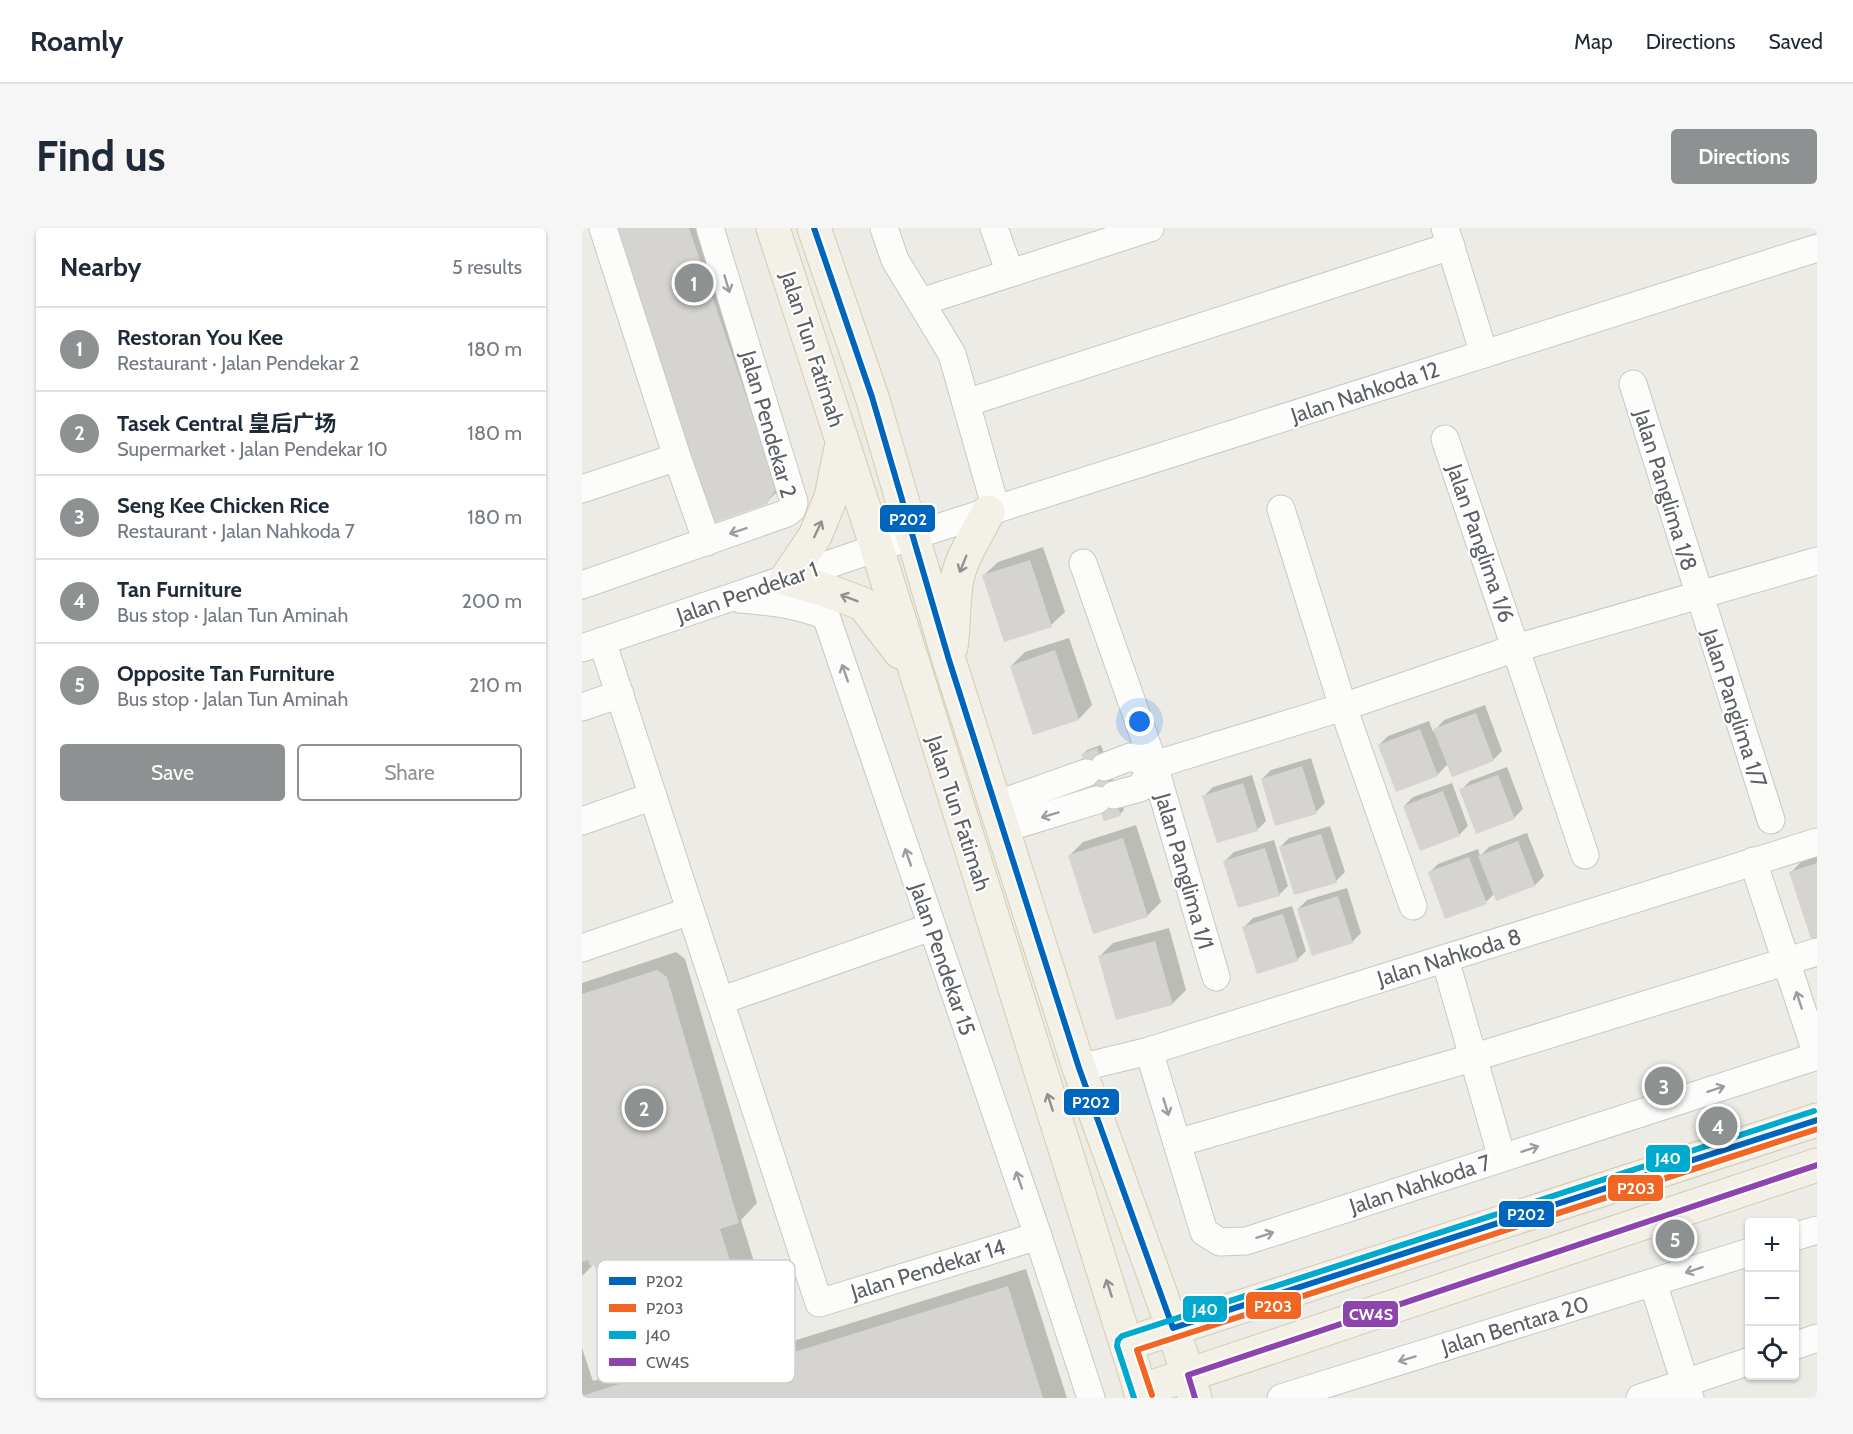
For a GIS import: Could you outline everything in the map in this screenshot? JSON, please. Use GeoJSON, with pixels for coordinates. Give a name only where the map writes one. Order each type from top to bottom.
{"type":"FeatureCollection","features":[{"type":"Feature","properties":{"kind":"main road","name":"Jalan Tun Fatimah"},"geometry":{"type":"LineString","coordinates":[[773,228],[877,548],[1142,1394]]}},
{"type":"Feature","properties":{"kind":"main road","name":"Jalan Tun Fatimah"},"geometry":{"type":"LineString","coordinates":[[814,228],[872,397],[949,660],[1079,1068],[1173,1328],[1191,1386]]}},
{"type":"Feature","properties":{"kind":"main road"},"geometry":{"type":"LineString","coordinates":[[843,441],[831,497],[815,536],[786,579],[826,590],[863,604],[889,635],[914,672]]}},
{"type":"Feature","properties":{"kind":"main road"},"geometry":{"type":"LineString","coordinates":[[949,660],[955,621],[956,585],[960,567],[992,511]]}},
{"type":"Feature","properties":{"kind":"main road"},"geometry":{"type":"LineString","coordinates":[[996,932],[1004,921],[1006,913],[977,829],[983,812],[1000,817]]}},
{"type":"Feature","properties":{"kind":"main road"},"geometry":{"type":"LineString","coordinates":[[1126,1344],[1817,1120]]}},
{"type":"Feature","properties":{"kind":"main road"},"geometry":{"type":"LineString","coordinates":[[1142,1394],[1191,1386],[1817,1166]]}},
{"type":"Feature","properties":{"kind":"street"},"geometry":{"type":"LineString","coordinates":[[603,228],[707,542]]}},
{"type":"Feature","properties":{"kind":"street","name":"Jalan Pendekar 2"},"geometry":{"type":"LineString","coordinates":[[582,585],[707,542],[787,513],[792,509],[794,502],[710,228]]}},
{"type":"Feature","properties":{"kind":"street"},"geometry":{"type":"LineString","coordinates":[[884,228],[895,260],[952,354],[992,511]]}},
{"type":"Feature","properties":{"kind":"street"},"geometry":{"type":"LineString","coordinates":[[994,228],[1010,273]]}},
{"type":"Feature","properties":{"kind":"street"},"geometry":{"type":"LineString","coordinates":[[921,302],[1010,273],[1102,235],[1150,228]]}},
{"type":"Feature","properties":{"kind":"street"},"geometry":{"type":"LineString","coordinates":[[966,403],[1448,237],[1484,354]]}},
{"type":"Feature","properties":{"kind":"street","name":"Jalan Nahkoda 12"},"geometry":{"type":"LineString","coordinates":[[912,536],[1817,248]]}},
{"type":"Feature","properties":{"kind":"street","name":"Jalan Panglima 1/8"},"geometry":{"type":"LineString","coordinates":[[1633,384],[1699,596]]}},
{"type":"Feature","properties":{"kind":"street","name":"Jalan Panglima 1/6"},"geometry":{"type":"LineString","coordinates":[[1445,439],[1585,855]]}},
{"type":"Feature","properties":{"kind":"street"},"geometry":{"type":"LineString","coordinates":[[582,489],[677,457]]}},
{"type":"Feature","properties":{"kind":"street"},"geometry":{"type":"LineString","coordinates":[[1281,509],[1343,707],[1413,906]]}},
{"type":"Feature","properties":{"kind":"street","name":"Jalan Pendekar 1"},"geometry":{"type":"LineString","coordinates":[[592,644],[912,536]]}},
{"type":"Feature","properties":{"kind":"street"},"geometry":{"type":"LineString","coordinates":[[1000,817],[1095,770],[1130,757],[1154,765],[1343,707],[1516,648],[1817,561]]}},
{"type":"Feature","properties":{"kind":"street","name":"Jalan Panglima 1/1"},"geometry":{"type":"LineString","coordinates":[[1083,563],[1154,765],[1216,977]]}},
{"type":"Feature","properties":{"kind":"street","name":"Jalan Panglima 1/7"},"geometry":{"type":"LineString","coordinates":[[1699,596],[1771,820]]}},
{"type":"Feature","properties":{"kind":"street","name":"Jalan Pendekar 15"},"geometry":{"type":"LineString","coordinates":[[728,598],[778,602],[808,608],[825,616],[1038,1236],[1091,1398]]}},
{"type":"Feature","properties":{"kind":"street"},"geometry":{"type":"LineString","coordinates":[[592,644],[620,694],[720,1001],[931,927]]}},
{"type":"Feature","properties":{"kind":"street"},"geometry":{"type":"LineString","coordinates":[[582,707],[620,694]]}},
{"type":"Feature","properties":{"kind":"street"},"geometry":{"type":"LineString","coordinates":[[1000,817],[1105,798],[1140,788],[1154,765]]}},
{"type":"Feature","properties":{"kind":"street"},"geometry":{"type":"LineString","coordinates":[[582,821],[653,796]]}},
{"type":"Feature","properties":{"kind":"street","name":"Jalan Nahkoda 8"},"geometry":{"type":"LineString","coordinates":[[1079,1068],[1149,1051],[1817,842]]}},
{"type":"Feature","properties":{"kind":"street"},"geometry":{"type":"LineString","coordinates":[[1753,861],[1817,1056]]}},
{"type":"Feature","properties":{"kind":"street"},"geometry":{"type":"LineString","coordinates":[[582,948],[690,911]]}},
{"type":"Feature","properties":{"kind":"street"},"geometry":{"type":"LineString","coordinates":[[1178,1143],[1472,1058],[1817,952]]}},
{"type":"Feature","properties":{"kind":"street"},"geometry":{"type":"LineString","coordinates":[[1445,958],[1502,1158]]}},
{"type":"Feature","properties":{"kind":"street","name":"Jalan Pendekar 14"},"geometry":{"type":"LineString","coordinates":[[720,1001],[819,1302],[1038,1236]]}},
{"type":"Feature","properties":{"kind":"street","name":"Jalan Nahkoda 7"},"geometry":{"type":"LineString","coordinates":[[1149,1051],[1204,1232],[1220,1242],[1246,1241],[1817,1056]]}},
{"type":"Feature","properties":{"kind":"street"},"geometry":{"type":"LineString","coordinates":[[1799,1235],[1817,1230]]}},
{"type":"Feature","properties":{"kind":"street","name":"Jalan Bentara 20"},"geometry":{"type":"LineString","coordinates":[[1281,1398],[1745,1253]]}},
{"type":"Feature","properties":{"kind":"street"},"geometry":{"type":"LineString","coordinates":[[1653,1283],[1688,1391]]}},
{"type":"Feature","properties":{"kind":"street"},"geometry":{"type":"LineString","coordinates":[[1799,1344],[1817,1338]]}},
{"type":"Feature","properties":{"kind":"street"},"geometry":{"type":"LineString","coordinates":[[1640,1398],[1688,1391],[1745,1363]]}},
{"type":"Feature","properties":{"kind":"building"},"geometry":{"type":"Polygon","coordinates":[[[604,228],[689,228],[777,487],[767,504],[707,525],[604,228]]]}},
{"type":"Feature","properties":{"kind":"building"},"geometry":{"type":"Polygon","coordinates":[[[1030,560],[1052,627],[1004,642],[982,575],[1030,560]]]}},
{"type":"Feature","properties":{"kind":"building"},"geometry":{"type":"Polygon","coordinates":[[[1055,650],[1079,720],[1033,735],[1010,666],[1055,650]]]}},
{"type":"Feature","properties":{"kind":"building"},"geometry":{"type":"Polygon","coordinates":[[[1476,713],[1494,761],[1452,777],[1433,729],[1476,713]]]}},
{"type":"Feature","properties":{"kind":"building"},"geometry":{"type":"Polygon","coordinates":[[[1420,729],[1438,776],[1396,792],[1378,745],[1420,729]]]}},
{"type":"Feature","properties":{"kind":"building"},"geometry":{"type":"Polygon","coordinates":[[[1097,748],[1121,816],[1104,821],[1081,754],[1097,748]]]}},
{"type":"Feature","properties":{"kind":"building"},"geometry":{"type":"Polygon","coordinates":[[[1302,766],[1317,814],[1275,826],[1261,779],[1302,766]]]}},
{"type":"Feature","properties":{"kind":"building"},"geometry":{"type":"Polygon","coordinates":[[[1498,775],[1515,819],[1476,834],[1459,789],[1498,775]]]}},
{"type":"Feature","properties":{"kind":"building"},"geometry":{"type":"Polygon","coordinates":[[[1243,783],[1258,831],[1217,843],[1202,796],[1243,783]]]}},
{"type":"Feature","properties":{"kind":"building"},"geometry":{"type":"Polygon","coordinates":[[[1443,791],[1460,836],[1420,851],[1403,806],[1443,791]]]}},
{"type":"Feature","properties":{"kind":"building"},"geometry":{"type":"Polygon","coordinates":[[[1321,834],[1337,883],[1294,895],[1279,847],[1321,834]]]}},
{"type":"Feature","properties":{"kind":"building"},"geometry":{"type":"Polygon","coordinates":[[[1123,838],[1148,917],[1093,934],[1068,855],[1123,838]]]}},
{"type":"Feature","properties":{"kind":"building"},"geometry":{"type":"Polygon","coordinates":[[[1518,841],[1535,886],[1496,901],[1478,856],[1518,841]]]}},
{"type":"Feature","properties":{"kind":"building"},"geometry":{"type":"Polygon","coordinates":[[[1265,848],[1280,896],[1238,908],[1223,861],[1265,848]]]}},
{"type":"Feature","properties":{"kind":"building"},"geometry":{"type":"Polygon","coordinates":[[[1469,857],[1487,904],[1445,919],[1428,872],[1469,857]]]}},
{"type":"Feature","properties":{"kind":"building"},"geometry":{"type":"Polygon","coordinates":[[[1817,863],[1817,938],[1811,939],[1789,872],[1817,863]]]}},
{"type":"Feature","properties":{"kind":"building"},"geometry":{"type":"Polygon","coordinates":[[[1338,896],[1353,943],[1312,956],[1297,909],[1338,896]]]}},
{"type":"Feature","properties":{"kind":"building"},"geometry":{"type":"Polygon","coordinates":[[[1283,914],[1298,961],[1257,974],[1242,927],[1283,914]]]}},
{"type":"Feature","properties":{"kind":"building"},"geometry":{"type":"Polygon","coordinates":[[[1155,941],[1173,1005],[1116,1020],[1098,956],[1155,941]]]}},
{"type":"Feature","properties":{"kind":"building"},"geometry":{"type":"Polygon","coordinates":[[[657,970],[667,977],[739,1223],[720,1229],[730,1260],[597,1260],[597,1273],[594,1265],[590,1266],[588,1260],[582,1262],[582,994],[657,970]]]}},
{"type":"Feature","properties":{"kind":"building"},"geometry":{"type":"Polygon","coordinates":[[[1008,1286],[1043,1398],[582,1398],[582,1396],[622,1383],[795,1383],[795,1352],[1008,1286]]]}},
{"type":"Feature","properties":{"kind":"transit line","name":"P202"},"geometry":{"type":"LineString","coordinates":[[814,228],[872,397],[949,660],[1079,1068],[1173,1328],[1817,1120]]}},
{"type":"Feature","properties":{"kind":"transit line","name":"J40"},"geometry":{"type":"LineString","coordinates":[[1134,1398],[1117,1346],[1122,1336],[1814,1111]]}},
{"type":"Feature","properties":{"kind":"transit line","name":"P203"},"geometry":{"type":"LineString","coordinates":[[1152,1395],[1137,1350],[1817,1129]]}},
{"type":"Feature","properties":{"kind":"transit line","name":"CW4S"},"geometry":{"type":"LineString","coordinates":[[1195,1398],[1188,1375],[1817,1165]]}},
{"type":"Feature","properties":{"kind":"place","name":"Restoran You Kee"},"geometry":{"type":"Point","coordinates":[694,283]}},
{"type":"Feature","properties":{"kind":"place","name":"Seng Kee Chicken Rice"},"geometry":{"type":"Point","coordinates":[1664,1086]}},
{"type":"Feature","properties":{"kind":"place","name":"Tasek Central 皇后广场"},"geometry":{"type":"Point","coordinates":[644,1108]}},
{"type":"Feature","properties":{"kind":"place","name":"Tan Furniture"},"geometry":{"type":"Point","coordinates":[1718,1126]}},
{"type":"Feature","properties":{"kind":"place","name":"Opposite Tan Furniture"},"geometry":{"type":"Point","coordinates":[1675,1239]}}]}
